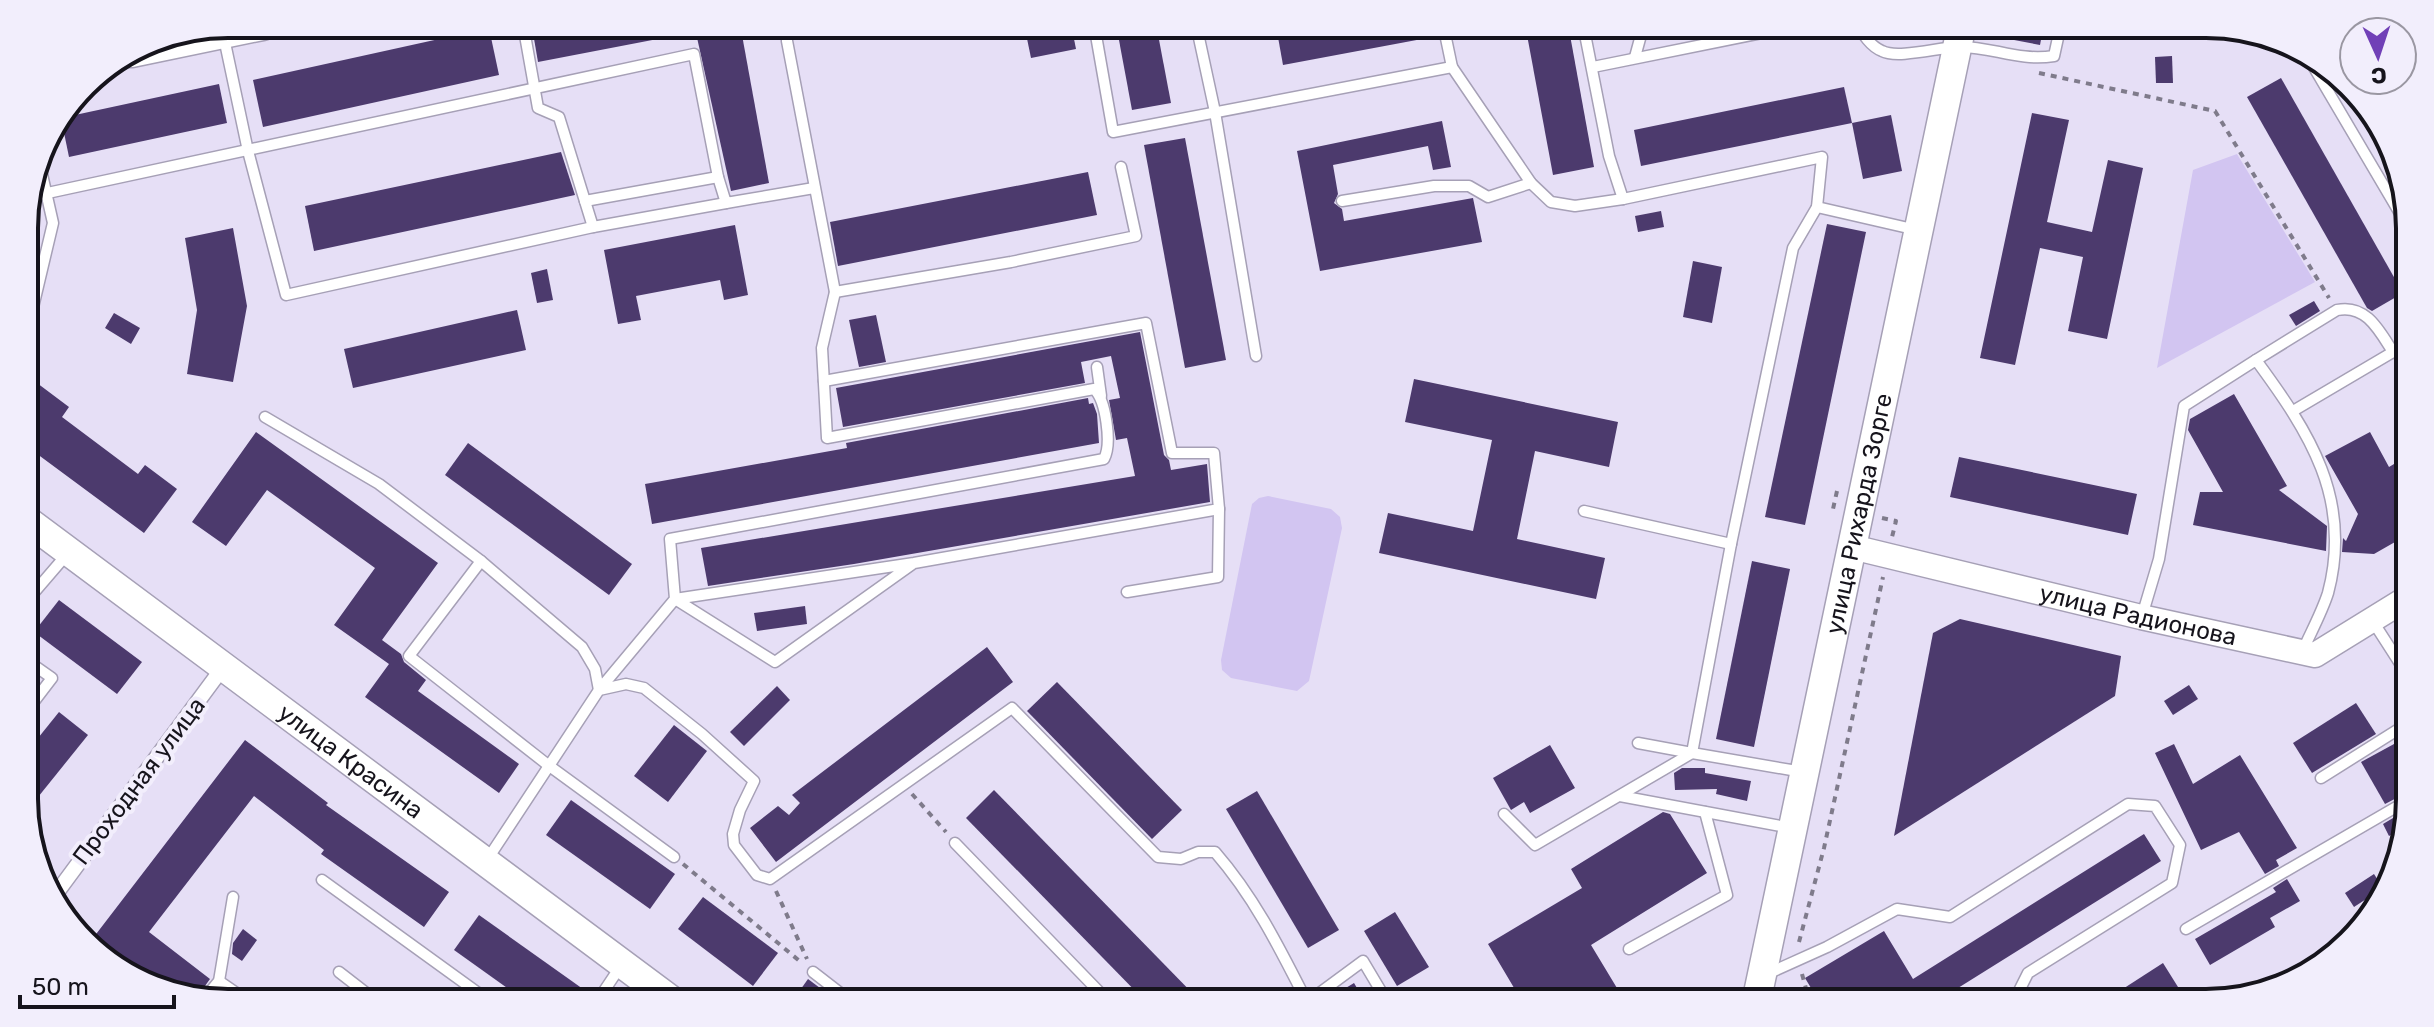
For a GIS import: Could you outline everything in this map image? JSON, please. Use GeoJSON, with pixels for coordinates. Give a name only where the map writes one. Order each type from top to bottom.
{"type":"FeatureCollection","features":[{"type":"Feature","properties":{"kind":"main road","name":"улица Рихарда Зорге"},"geometry":{"type":"LineString","coordinates":[[1761,989],[1959,38]]}},
{"type":"Feature","properties":{"kind":"main road","name":"улица Красина"},"geometry":{"type":"LineString","coordinates":[[38,528],[657,989]]}},
{"type":"Feature","properties":{"kind":"street","name":"улица Радионова"},"geometry":{"type":"LineString","coordinates":[[1852,547],[2141,617],[2315,655],[2396,605]]}},
{"type":"Feature","properties":{"kind":"street","name":"Проходная улица"},"geometry":{"type":"LineString","coordinates":[[60,888],[224,666]]}},
{"type":"Feature","properties":{"kind":"lane"},"geometry":{"type":"LineString","coordinates":[[223,38],[248,151],[286,295],[593,227],[814,188]]}},
{"type":"Feature","properties":{"kind":"lane"},"geometry":{"type":"LineString","coordinates":[[526,38],[538,108],[559,117],[593,227]]}},
{"type":"Feature","properties":{"kind":"lane"},"geometry":{"type":"LineString","coordinates":[[787,38],[835,292],[822,348],[827,438],[1094,389],[1101,396]]}},
{"type":"Feature","properties":{"kind":"lane"},"geometry":{"type":"LineString","coordinates":[[1096,38],[1113,132],[1452,67]]}},
{"type":"Feature","properties":{"kind":"lane"},"geometry":{"type":"LineString","coordinates":[[1199,38],[1215,112],[1256,356]]}},
{"type":"Feature","properties":{"kind":"lane"},"geometry":{"type":"LineString","coordinates":[[1446,38],[1452,67],[1531,183],[1551,202],[1575,206],[1623,199],[1822,157],[1817,207],[1793,248],[1731,544],[1692,753],[1535,845],[1504,814]]}},
{"type":"Feature","properties":{"kind":"lane"},"geometry":{"type":"LineString","coordinates":[[1586,38],[1609,156],[1623,199]]}},
{"type":"Feature","properties":{"kind":"lane"},"geometry":{"type":"LineString","coordinates":[[1635,57],[1640,38]]}},
{"type":"Feature","properties":{"kind":"lane"},"geometry":{"type":"LineString","coordinates":[[1593,67],[1733,38]]}},
{"type":"Feature","properties":{"kind":"lane"},"geometry":{"type":"LineString","coordinates":[[1865,38],[1883,53],[1920,52],[1953,38]]}},
{"type":"Feature","properties":{"kind":"lane"},"geometry":{"type":"LineString","coordinates":[[1969,38],[2033,59],[2054,56],[2058,38]]}},
{"type":"Feature","properties":{"kind":"lane"},"geometry":{"type":"LineString","coordinates":[[41,195],[694,54],[726,203]]}},
{"type":"Feature","properties":{"kind":"lane"},"geometry":{"type":"LineString","coordinates":[[2318,74],[2394,203]]}},
{"type":"Feature","properties":{"kind":"lane"},"geometry":{"type":"LineString","coordinates":[[835,292],[1011,262],[1136,236],[1121,167]]}},
{"type":"Feature","properties":{"kind":"lane"},"geometry":{"type":"LineString","coordinates":[[585,201],[718,177]]}},
{"type":"Feature","properties":{"kind":"lane"},"geometry":{"type":"LineString","coordinates":[[38,286],[53,223],[43,182]]}},
{"type":"Feature","properties":{"kind":"lane"},"geometry":{"type":"LineString","coordinates":[[1342,201],[1434,186],[1469,186],[1488,197],[1531,183]]}},
{"type":"Feature","properties":{"kind":"lane"},"geometry":{"type":"LineString","coordinates":[[1817,207],[1919,230]]}},
{"type":"Feature","properties":{"kind":"lane"},"geometry":{"type":"LineString","coordinates":[[2141,617],[2159,559],[2184,406],[2337,310],[2359,310],[2375,324],[2396,353]]}},
{"type":"Feature","properties":{"kind":"lane"},"geometry":{"type":"LineString","coordinates":[[824,381],[1146,323],[1172,453],[1214,453],[1219,509],[1218,577],[1127,592]]}},
{"type":"Feature","properties":{"kind":"lane"},"geometry":{"type":"LineString","coordinates":[[2293,411],[2393,352]]}},
{"type":"Feature","properties":{"kind":"lane"},"geometry":{"type":"LineString","coordinates":[[2256,360],[2293,411],[2323,468],[2335,523],[2328,594],[2302,652]]}},
{"type":"Feature","properties":{"kind":"lane"},"geometry":{"type":"LineString","coordinates":[[675,599],[670,539],[1104,459],[1109,449],[1097,367]]}},
{"type":"Feature","properties":{"kind":"lane"},"geometry":{"type":"LineString","coordinates":[[265,417],[379,484],[481,561],[582,647],[595,669],[599,690]]}},
{"type":"Feature","properties":{"kind":"lane"},"geometry":{"type":"LineString","coordinates":[[486,862],[599,690],[675,599],[914,563],[1219,509]]}},
{"type":"Feature","properties":{"kind":"lane"},"geometry":{"type":"LineString","coordinates":[[1584,511],[1731,544]]}},
{"type":"Feature","properties":{"kind":"lane"},"geometry":{"type":"LineString","coordinates":[[38,588],[69,551]]}},
{"type":"Feature","properties":{"kind":"lane"},"geometry":{"type":"LineString","coordinates":[[481,561],[409,656],[548,765],[674,857]]}},
{"type":"Feature","properties":{"kind":"lane"},"geometry":{"type":"LineString","coordinates":[[675,599],[775,662],[914,563]]}},
{"type":"Feature","properties":{"kind":"lane"},"geometry":{"type":"LineString","coordinates":[[2372,620],[2396,657]]}},
{"type":"Feature","properties":{"kind":"lane"},"geometry":{"type":"LineString","coordinates":[[38,668],[52,678],[38,696]]}},
{"type":"Feature","properties":{"kind":"lane"},"geometry":{"type":"LineString","coordinates":[[599,690],[626,684],[644,688],[754,781],[740,810],[733,834],[734,845],[757,875],[770,879],[1012,708],[1158,857],[1181,859],[1198,852],[1215,852],[1239,880],[1267,923],[1300,989]]}},
{"type":"Feature","properties":{"kind":"lane"},"geometry":{"type":"LineString","coordinates":[[2321,778],[2396,731]]}},
{"type":"Feature","properties":{"kind":"lane"},"geometry":{"type":"LineString","coordinates":[[1638,743],[1805,772]]}},
{"type":"Feature","properties":{"kind":"lane"},"geometry":{"type":"LineString","coordinates":[[1620,796],[1793,829]]}},
{"type":"Feature","properties":{"kind":"lane"},"geometry":{"type":"LineString","coordinates":[[1766,989],[1797,960],[1897,909],[1950,917],[2128,804],[2155,806],[2180,845],[2172,883],[2028,973],[2020,989]]}},
{"type":"Feature","properties":{"kind":"lane"},"geometry":{"type":"LineString","coordinates":[[2186,929],[2396,807]]}},
{"type":"Feature","properties":{"kind":"lane"},"geometry":{"type":"LineString","coordinates":[[1629,949],[1727,895],[1705,812]]}},
{"type":"Feature","properties":{"kind":"lane"},"geometry":{"type":"LineString","coordinates":[[955,843],[1096,989]]}},
{"type":"Feature","properties":{"kind":"lane"},"geometry":{"type":"LineString","coordinates":[[322,880],[473,989]]}},
{"type":"Feature","properties":{"kind":"lane"},"geometry":{"type":"LineString","coordinates":[[213,988],[219,981],[233,897]]}},
{"type":"Feature","properties":{"kind":"lane"},"geometry":{"type":"LineString","coordinates":[[1325,989],[1363,961],[1380,989]]}},
{"type":"Feature","properties":{"kind":"lane"},"geometry":{"type":"LineString","coordinates":[[605,989],[623,963]]}},
{"type":"Feature","properties":{"kind":"lane"},"geometry":{"type":"LineString","coordinates":[[339,972],[361,989]]}},
{"type":"Feature","properties":{"kind":"lane"},"geometry":{"type":"LineString","coordinates":[[813,972],[835,989]]}},
{"type":"Feature","properties":{"kind":"lane"},"geometry":{"type":"LineString","coordinates":[[219,981],[231,989]]}},
{"type":"Feature","properties":{"kind":"path"},"geometry":{"type":"LineString","coordinates":[[2032,72],[2215,111],[2337,310]]}},
{"type":"Feature","properties":{"kind":"path"},"geometry":{"type":"LineString","coordinates":[[903,784],[955,843]]}},
{"type":"Feature","properties":{"kind":"path"},"geometry":{"type":"LineString","coordinates":[[1806,989],[1797,960],[1799,944],[1824,848]]}},
{"type":"Feature","properties":{"kind":"path"},"geometry":{"type":"LineString","coordinates":[[674,857],[813,972]]}},
{"type":"Feature","properties":{"kind":"path"},"geometry":{"type":"LineString","coordinates":[[770,879],[813,972]]}},
{"type":"Feature","properties":{"kind":"shaded area"},"geometry":{"type":"Polygon","coordinates":[[[2237,154],[2315,282],[2157,368],[2193,170],[2237,154]]]}},
{"type":"Feature","properties":{"kind":"shaded area"},"geometry":{"type":"Polygon","coordinates":[[[1268,496],[1331,509],[1340,517],[1342,528],[1309,681],[1297,691],[1231,678],[1222,670],[1221,660],[1252,504],[1268,496]]]}},
{"type":"Feature","properties":{"kind":"building"},"geometry":{"type":"Polygon","coordinates":[[[444,38],[491,38],[499,75],[263,127],[253,80],[444,38]]]}},
{"type":"Feature","properties":{"kind":"building"},"geometry":{"type":"Polygon","coordinates":[[[534,38],[663,38],[538,62],[534,38]]]}},
{"type":"Feature","properties":{"kind":"building"},"geometry":{"type":"Polygon","coordinates":[[[697,38],[743,38],[769,183],[731,191],[697,38]]]}},
{"type":"Feature","properties":{"kind":"building"},"geometry":{"type":"Polygon","coordinates":[[[1027,38],[1074,38],[1076,49],[1031,58],[1027,38]]]}},
{"type":"Feature","properties":{"kind":"building"},"geometry":{"type":"Polygon","coordinates":[[[1119,38],[1159,38],[1171,103],[1132,110],[1119,38]]]}},
{"type":"Feature","properties":{"kind":"building"},"geometry":{"type":"Polygon","coordinates":[[[1278,38],[1422,39],[1283,65],[1278,38]]]}},
{"type":"Feature","properties":{"kind":"building"},"geometry":{"type":"Polygon","coordinates":[[[1528,38],[1571,38],[1594,167],[1553,175],[1528,38]]]}},
{"type":"Feature","properties":{"kind":"building"},"geometry":{"type":"Polygon","coordinates":[[[2003,38],[2041,38],[2040,45],[2003,38]]]}},
{"type":"Feature","properties":{"kind":"building"},"geometry":{"type":"Polygon","coordinates":[[[2172,56],[2173,83],[2156,83],[2155,57],[2172,56]]]}},
{"type":"Feature","properties":{"kind":"building"},"geometry":{"type":"Polygon","coordinates":[[[2281,78],[2396,281],[2396,297],[2372,311],[2367,308],[2247,97],[2281,78]]]}},
{"type":"Feature","properties":{"kind":"building"},"geometry":{"type":"Polygon","coordinates":[[[219,84],[227,123],[69,157],[64,132],[75,115],[219,84]]]}},
{"type":"Feature","properties":{"kind":"building"},"geometry":{"type":"Polygon","coordinates":[[[1844,87],[1852,123],[1641,166],[1634,130],[1844,87]]]}},
{"type":"Feature","properties":{"kind":"building"},"geometry":{"type":"Polygon","coordinates":[[[2032,113],[2069,120],[2047,222],[2092,232],[2108,160],[2143,168],[2107,339],[2068,331],[2083,257],[2040,248],[2015,365],[1980,358],[2032,113]]]}},
{"type":"Feature","properties":{"kind":"building"},"geometry":{"type":"Polygon","coordinates":[[[1891,115],[1902,171],[1863,179],[1852,123],[1891,115]]]}},
{"type":"Feature","properties":{"kind":"building"},"geometry":{"type":"Polygon","coordinates":[[[1442,121],[1451,167],[1433,170],[1428,146],[1333,165],[1338,194],[1334,203],[1342,209],[1344,221],[1473,198],[1482,242],[1320,271],[1297,151],[1442,121]]]}},
{"type":"Feature","properties":{"kind":"building"},"geometry":{"type":"Polygon","coordinates":[[[1185,138],[1226,360],[1185,368],[1144,145],[1185,138]]]}},
{"type":"Feature","properties":{"kind":"building"},"geometry":{"type":"Polygon","coordinates":[[[561,152],[575,195],[314,251],[305,206],[561,152]]]}},
{"type":"Feature","properties":{"kind":"building"},"geometry":{"type":"Polygon","coordinates":[[[1088,172],[1097,215],[838,266],[830,222],[1088,172]]]}},
{"type":"Feature","properties":{"kind":"building"},"geometry":{"type":"Polygon","coordinates":[[[1661,211],[1664,227],[1638,232],[1635,216],[1661,211]]]}},
{"type":"Feature","properties":{"kind":"building"},"geometry":{"type":"Polygon","coordinates":[[[1827,224],[1866,232],[1805,525],[1765,517],[1827,224]]]}},
{"type":"Feature","properties":{"kind":"building"},"geometry":{"type":"Polygon","coordinates":[[[735,225],[748,295],[724,300],[720,280],[636,296],[641,320],[618,324],[604,250],[735,225]]]}},
{"type":"Feature","properties":{"kind":"building"},"geometry":{"type":"Polygon","coordinates":[[[233,228],[247,306],[233,382],[187,374],[197,310],[185,238],[233,228]]]}},
{"type":"Feature","properties":{"kind":"building"},"geometry":{"type":"Polygon","coordinates":[[[1693,261],[1722,267],[1712,323],[1683,317],[1693,261]]]}},
{"type":"Feature","properties":{"kind":"building"},"geometry":{"type":"Polygon","coordinates":[[[547,269],[553,300],[537,303],[531,273],[547,269]]]}},
{"type":"Feature","properties":{"kind":"building"},"geometry":{"type":"Polygon","coordinates":[[[2314,301],[2320,311],[2296,326],[2289,315],[2314,301]]]}},
{"type":"Feature","properties":{"kind":"building"},"geometry":{"type":"Polygon","coordinates":[[[517,310],[526,350],[353,388],[344,349],[517,310]]]}},
{"type":"Feature","properties":{"kind":"building"},"geometry":{"type":"Polygon","coordinates":[[[114,313],[140,328],[131,344],[105,328],[114,313]]]}},
{"type":"Feature","properties":{"kind":"building"},"geometry":{"type":"Polygon","coordinates":[[[876,315],[886,362],[859,367],[849,320],[876,315]]]}},
{"type":"Feature","properties":{"kind":"building"},"geometry":{"type":"Polygon","coordinates":[[[1140,332],[1164,455],[1169,460],[1171,470],[1207,464],[1210,502],[708,586],[701,548],[1135,476],[1127,438],[1116,440],[1109,400],[1120,398],[1111,356],[1081,362],[1085,383],[843,427],[836,388],[1140,332]]]}},
{"type":"Feature","properties":{"kind":"building"},"geometry":{"type":"Polygon","coordinates":[[[1414,379],[1618,422],[1609,467],[1535,451],[1517,539],[1605,558],[1596,599],[1379,553],[1388,513],[1473,531],[1492,440],[1405,422],[1414,379]]]}},
{"type":"Feature","properties":{"kind":"building"},"geometry":{"type":"Polygon","coordinates":[[[38,384],[69,407],[62,417],[138,474],[145,465],[177,489],[144,533],[38,455],[38,384]]]}},
{"type":"Feature","properties":{"kind":"building"},"geometry":{"type":"Polygon","coordinates":[[[2234,394],[2287,486],[2279,490],[2327,526],[2326,551],[2193,525],[2200,492],[2223,492],[2188,430],[2190,419],[2234,394]]]}},
{"type":"Feature","properties":{"kind":"building"},"geometry":{"type":"Polygon","coordinates":[[[1088,398],[1097,414],[1099,443],[652,524],[645,484],[847,448],[846,443],[1088,398]]]}},
{"type":"Feature","properties":{"kind":"building"},"geometry":{"type":"Polygon","coordinates":[[[256,432],[438,563],[382,640],[401,654],[404,662],[426,680],[418,691],[519,764],[499,793],[365,697],[389,664],[334,625],[375,568],[267,490],[226,546],[192,522],[256,432]]]}},
{"type":"Feature","properties":{"kind":"building"},"geometry":{"type":"Polygon","coordinates":[[[2370,432],[2389,467],[2396,463],[2396,541],[2374,554],[2342,552],[2343,538],[2346,541],[2358,514],[2325,456],[2370,432]]]}},
{"type":"Feature","properties":{"kind":"building"},"geometry":{"type":"Polygon","coordinates":[[[468,443],[632,564],[609,595],[445,475],[468,443]]]}},
{"type":"Feature","properties":{"kind":"building"},"geometry":{"type":"Polygon","coordinates":[[[1959,457],[2137,494],[2128,535],[1950,497],[1959,457]]]}},
{"type":"Feature","properties":{"kind":"building"},"geometry":{"type":"Polygon","coordinates":[[[1752,561],[1790,569],[1754,747],[1716,739],[1752,561]]]}},
{"type":"Feature","properties":{"kind":"building"},"geometry":{"type":"Polygon","coordinates":[[[59,600],[142,662],[117,694],[38,635],[38,627],[59,600]]]}},
{"type":"Feature","properties":{"kind":"building"},"geometry":{"type":"Polygon","coordinates":[[[805,606],[807,624],[757,631],[754,613],[805,606]]]}},
{"type":"Feature","properties":{"kind":"building"},"geometry":{"type":"Polygon","coordinates":[[[1960,619],[2121,656],[2115,696],[1894,836],[1933,633],[1960,619]]]}},
{"type":"Feature","properties":{"kind":"building"},"geometry":{"type":"Polygon","coordinates":[[[987,647],[1013,682],[776,862],[750,828],[778,806],[789,815],[800,803],[792,795],[987,647]]]}},
{"type":"Feature","properties":{"kind":"building"},"geometry":{"type":"Polygon","coordinates":[[[1057,682],[1182,810],[1152,839],[1027,711],[1057,682]]]}},
{"type":"Feature","properties":{"kind":"building"},"geometry":{"type":"Polygon","coordinates":[[[2189,685],[2198,699],[2173,715],[2164,701],[2189,685]]]}},
{"type":"Feature","properties":{"kind":"building"},"geometry":{"type":"Polygon","coordinates":[[[777,686],[790,700],[744,746],[730,732],[777,686]]]}},
{"type":"Feature","properties":{"kind":"building"},"geometry":{"type":"Polygon","coordinates":[[[2356,703],[2376,734],[2312,773],[2293,743],[2356,703]]]}},
{"type":"Feature","properties":{"kind":"building"},"geometry":{"type":"Polygon","coordinates":[[[59,712],[88,735],[38,797],[38,738],[59,712]]]}},
{"type":"Feature","properties":{"kind":"building"},"geometry":{"type":"Polygon","coordinates":[[[674,725],[707,751],[668,802],[634,776],[674,725]]]}},
{"type":"Feature","properties":{"kind":"building"},"geometry":{"type":"Polygon","coordinates":[[[245,740],[328,803],[326,805],[449,892],[424,927],[321,854],[324,850],[254,796],[149,932],[210,979],[204,987],[155,975],[112,950],[96,935],[245,740]]]}},
{"type":"Feature","properties":{"kind":"building"},"geometry":{"type":"Polygon","coordinates":[[[2174,744],[2193,784],[2240,755],[2297,848],[2276,860],[2279,866],[2265,874],[2239,832],[2201,850],[2155,753],[2174,744]]]}},
{"type":"Feature","properties":{"kind":"building"},"geometry":{"type":"Polygon","coordinates":[[[2394,744],[2396,798],[2385,804],[2361,762],[2394,744]]]}},
{"type":"Feature","properties":{"kind":"building"},"geometry":{"type":"Polygon","coordinates":[[[1550,745],[1575,788],[1530,813],[1524,802],[1511,810],[1493,778],[1550,745]]]}},
{"type":"Feature","properties":{"kind":"building"},"geometry":{"type":"Polygon","coordinates":[[[1682,768],[1705,768],[1705,773],[1751,781],[1747,801],[1716,794],[1717,789],[1675,790],[1674,773],[1682,768]]]}},
{"type":"Feature","properties":{"kind":"building"},"geometry":{"type":"Polygon","coordinates":[[[994,790],[1188,989],[1133,989],[966,818],[994,790]]]}},
{"type":"Feature","properties":{"kind":"building"},"geometry":{"type":"Polygon","coordinates":[[[1257,791],[1339,930],[1308,948],[1226,809],[1257,791]]]}},
{"type":"Feature","properties":{"kind":"building"},"geometry":{"type":"Polygon","coordinates":[[[571,800],[675,874],[650,909],[546,835],[571,800]]]}},
{"type":"Feature","properties":{"kind":"building"},"geometry":{"type":"Polygon","coordinates":[[[1663,812],[1670,814],[1707,873],[1591,945],[1618,989],[1515,989],[1488,944],[1582,888],[1571,869],[1663,812]]]}},
{"type":"Feature","properties":{"kind":"building"},"geometry":{"type":"Polygon","coordinates":[[[2395,817],[2392,834],[2389,836],[2383,824],[2395,817]]]}},
{"type":"Feature","properties":{"kind":"building"},"geometry":{"type":"Polygon","coordinates":[[[2144,834],[2161,861],[1956,989],[1812,989],[1805,978],[1884,931],[1913,979],[2144,834]]]}},
{"type":"Feature","properties":{"kind":"building"},"geometry":{"type":"Polygon","coordinates":[[[2374,874],[2378,880],[2369,897],[2354,907],[2345,893],[2374,874]]]}},
{"type":"Feature","properties":{"kind":"building"},"geometry":{"type":"Polygon","coordinates":[[[2287,879],[2300,901],[2270,918],[2275,927],[2210,965],[2195,939],[2276,892],[2273,888],[2287,879]]]}},
{"type":"Feature","properties":{"kind":"building"},"geometry":{"type":"Polygon","coordinates":[[[703,897],[778,953],[753,986],[678,929],[703,897]]]}},
{"type":"Feature","properties":{"kind":"building"},"geometry":{"type":"Polygon","coordinates":[[[1395,912],[1429,967],[1397,986],[1364,931],[1395,912]]]}},
{"type":"Feature","properties":{"kind":"building"},"geometry":{"type":"Polygon","coordinates":[[[479,915],[583,989],[508,989],[454,950],[479,915]]]}},
{"type":"Feature","properties":{"kind":"building"},"geometry":{"type":"Polygon","coordinates":[[[243,929],[257,940],[242,961],[232,954],[233,943],[243,929]]]}},
{"type":"Feature","properties":{"kind":"building"},"geometry":{"type":"Polygon","coordinates":[[[2163,963],[2179,989],[2123,989],[2163,963]]]}},
{"type":"Feature","properties":{"kind":"building"},"geometry":{"type":"Polygon","coordinates":[[[808,979],[821,989],[801,989],[808,979]]]}},
{"type":"Feature","properties":{"kind":"building"},"geometry":{"type":"Polygon","coordinates":[[[1354,983],[1358,989],[1344,989],[1354,983]]]}}]}
